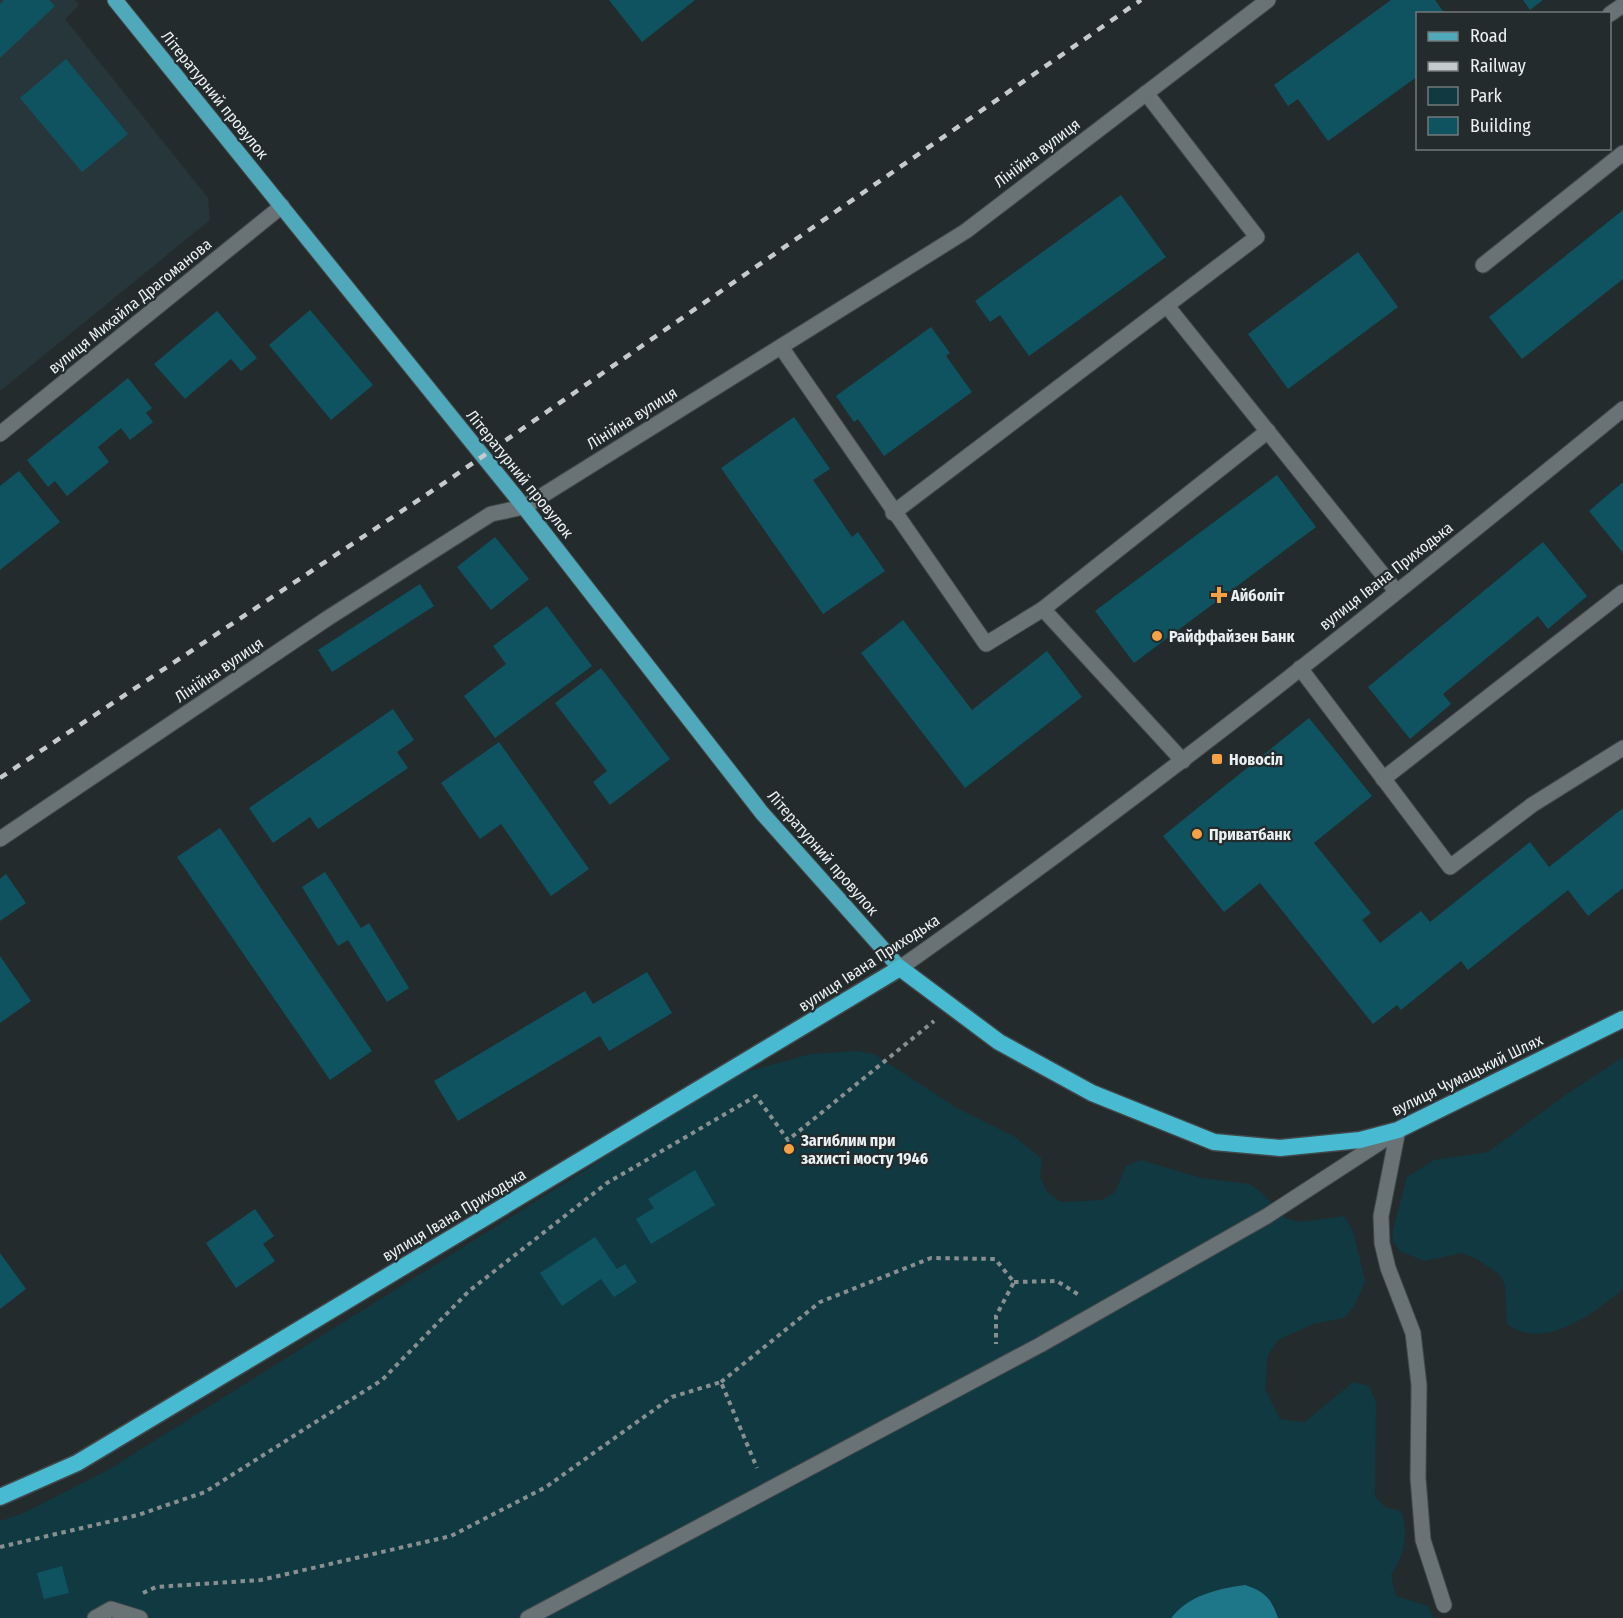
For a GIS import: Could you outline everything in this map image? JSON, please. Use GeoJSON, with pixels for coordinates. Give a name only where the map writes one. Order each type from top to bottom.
{"type":"FeatureCollection","features":[{"type":"Feature","properties":{"kind":"highway","name":"вулиця Чумацький Шлях"},"geometry":{"type":"LineString","coordinates":[[900,968],[999,1042],[1092,1093],[1214,1142],[1280,1148],[1360,1140],[1398,1130],[1623,1019]]}},
{"type":"Feature","properties":{"kind":"highway","name":"вулиця Івана Приходька"},"geometry":{"type":"LineString","coordinates":[[0,1497],[77,1463],[900,968]]}},
{"type":"Feature","properties":{"kind":"main road","name":"Літературний провулок"},"geometry":{"type":"LineString","coordinates":[[115,0],[524,507],[762,813],[900,968]]}},
{"type":"Feature","properties":{"kind":"street","name":"Лінійна вулиця"},"geometry":{"type":"LineString","coordinates":[[0,839],[328,618],[491,514],[524,507],[966,231],[1268,0]]}},
{"type":"Feature","properties":{"kind":"street"},"geometry":{"type":"LineString","coordinates":[[893,513],[1257,237],[1146,93]]}},
{"type":"Feature","properties":{"kind":"street"},"geometry":{"type":"LineString","coordinates":[[1483,265],[1623,153]]}},
{"type":"Feature","properties":{"kind":"street","name":"вулиця Михайла Драгоманова"},"geometry":{"type":"LineString","coordinates":[[0,434],[282,206]]}},
{"type":"Feature","properties":{"kind":"street"},"geometry":{"type":"LineString","coordinates":[[1167,306],[1396,591]]}},
{"type":"Feature","properties":{"kind":"street"},"geometry":{"type":"LineString","coordinates":[[781,347],[893,513],[986,644],[1043,609],[1268,431]]}},
{"type":"Feature","properties":{"kind":"street","name":"вулиця Івана Приходька"},"geometry":{"type":"LineString","coordinates":[[900,968],[1035,873],[1183,761],[1623,409]]}},
{"type":"Feature","properties":{"kind":"street"},"geometry":{"type":"LineString","coordinates":[[1383,779],[1623,592]]}},
{"type":"Feature","properties":{"kind":"street"},"geometry":{"type":"LineString","coordinates":[[1043,609],[1183,761]]}},
{"type":"Feature","properties":{"kind":"street"},"geometry":{"type":"LineString","coordinates":[[1300,668],[1450,867],[1532,805],[1623,748]]}},
{"type":"Feature","properties":{"kind":"street"},"geometry":{"type":"LineString","coordinates":[[528,1618],[1096,1314],[1267,1216],[1398,1130]]}},
{"type":"Feature","properties":{"kind":"street"},"geometry":{"type":"LineString","coordinates":[[1398,1130],[1381,1216],[1382,1243],[1388,1268],[1413,1333],[1419,1385],[1418,1478],[1423,1540],[1444,1605]]}},
{"type":"Feature","properties":{"kind":"street"},"geometry":{"type":"LineString","coordinates":[[95,1618],[111,1609],[140,1618]]}},
{"type":"Feature","properties":{"kind":"path"},"geometry":{"type":"LineString","coordinates":[[0,1547],[138,1515],[205,1492],[382,1380],[469,1291],[608,1183],[756,1096],[788,1140],[953,1006]]}},
{"type":"Feature","properties":{"kind":"path"},"geometry":{"type":"LineString","coordinates":[[111,1609],[156,1587],[261,1580],[451,1536],[546,1487],[672,1397],[721,1382],[820,1302],[932,1258],[994,1259],[1014,1282]]}},
{"type":"Feature","properties":{"kind":"path"},"geometry":{"type":"LineString","coordinates":[[1014,1282],[1057,1281],[1084,1298],[1096,1314]]}},
{"type":"Feature","properties":{"kind":"path"},"geometry":{"type":"LineString","coordinates":[[1007,1363],[995,1342],[996,1316],[1014,1282]]}},
{"type":"Feature","properties":{"kind":"path"},"geometry":{"type":"LineString","coordinates":[[721,1382],[766,1491]]}},
{"type":"Feature","properties":{"kind":"shaded area"},"geometry":{"type":"Polygon","coordinates":[[[0,0],[75,0],[79,5],[65,19],[208,198],[210,220],[0,391],[0,0]]]}},
{"type":"Feature","properties":{"kind":"green space"},"geometry":{"type":"Polygon","coordinates":[[[857,1051],[874,1054],[957,1108],[1015,1137],[1042,1159],[1040,1177],[1047,1192],[1061,1202],[1102,1200],[1115,1192],[1126,1166],[1141,1160],[1202,1178],[1249,1184],[1262,1193],[1285,1218],[1301,1222],[1344,1216],[1353,1231],[1365,1280],[1355,1305],[1344,1318],[1313,1324],[1278,1340],[1268,1355],[1265,1389],[1280,1419],[1305,1422],[1353,1382],[1369,1386],[1376,1402],[1375,1497],[1385,1507],[1401,1511],[1405,1528],[1402,1552],[1391,1575],[1396,1596],[1428,1606],[1434,1618],[1278,1618],[1274,1604],[1244,1585],[1204,1594],[1186,1604],[1171,1618],[0,1618],[0,1521],[24,1513],[108,1470],[578,1175],[686,1102],[749,1071],[811,1054],[857,1051]]]}},
{"type":"Feature","properties":{"kind":"green space"},"geometry":{"type":"Polygon","coordinates":[[[1623,1057],[1623,1289],[1598,1309],[1568,1326],[1552,1332],[1537,1334],[1521,1332],[1507,1324],[1505,1285],[1499,1274],[1475,1258],[1462,1253],[1424,1261],[1400,1251],[1393,1241],[1393,1230],[1407,1177],[1434,1160],[1488,1152],[1567,1094],[1623,1057]]]}},
{"type":"Feature","properties":{"kind":"water"},"geometry":{"type":"Polygon","coordinates":[[[1245,1585],[1266,1597],[1278,1618],[1171,1618],[1186,1604],[1204,1594],[1245,1585]]]}},
{"type":"Feature","properties":{"kind":"building"},"geometry":{"type":"Polygon","coordinates":[[[4,0],[49,0],[55,6],[0,58],[0,4],[4,0]]]}},
{"type":"Feature","properties":{"kind":"building"},"geometry":{"type":"Polygon","coordinates":[[[609,0],[695,0],[642,42],[609,0]]]}},
{"type":"Feature","properties":{"kind":"building"},"geometry":{"type":"Polygon","coordinates":[[[1391,0],[1435,0],[1444,12],[1416,12],[1416,77],[1328,141],[1298,99],[1288,106],[1274,85],[1391,0]]]}},
{"type":"Feature","properties":{"kind":"building"},"geometry":{"type":"Polygon","coordinates":[[[1523,0],[1543,0],[1530,10],[1523,0]]]}},
{"type":"Feature","properties":{"kind":"building"},"geometry":{"type":"Polygon","coordinates":[[[66,59],[128,134],[82,172],[20,98],[66,59]]]}},
{"type":"Feature","properties":{"kind":"building"},"geometry":{"type":"Polygon","coordinates":[[[1121,195],[1166,257],[1029,356],[1000,315],[990,322],[975,301],[1121,195]]]}},
{"type":"Feature","properties":{"kind":"building"},"geometry":{"type":"Polygon","coordinates":[[[1623,210],[1623,279],[1522,359],[1489,317],[1623,210]]]}},
{"type":"Feature","properties":{"kind":"building"},"geometry":{"type":"Polygon","coordinates":[[[1358,252],[1398,307],[1288,389],[1248,334],[1358,252]]]}},
{"type":"Feature","properties":{"kind":"building"},"geometry":{"type":"Polygon","coordinates":[[[310,310],[373,385],[331,420],[269,345],[310,310]]]}},
{"type":"Feature","properties":{"kind":"building"},"geometry":{"type":"Polygon","coordinates":[[[217,311],[257,358],[241,371],[231,359],[185,399],[154,364],[217,311]]]}},
{"type":"Feature","properties":{"kind":"building"},"geometry":{"type":"Polygon","coordinates":[[[931,327],[950,353],[946,356],[972,392],[884,456],[858,419],[854,422],[836,396],[931,327]]]}},
{"type":"Feature","properties":{"kind":"building"},"geometry":{"type":"Polygon","coordinates":[[[128,378],[152,408],[146,413],[153,422],[130,440],[121,428],[98,447],[109,462],[67,496],[55,481],[48,487],[27,460],[128,378]]]}},
{"type":"Feature","properties":{"kind":"building"},"geometry":{"type":"Polygon","coordinates":[[[794,417],[830,469],[813,480],[852,537],[858,532],[885,571],[823,614],[721,468],[794,417]]]}},
{"type":"Feature","properties":{"kind":"building"},"geometry":{"type":"Polygon","coordinates":[[[19,471],[60,522],[0,570],[0,486],[19,471]]]}},
{"type":"Feature","properties":{"kind":"building"},"geometry":{"type":"Polygon","coordinates":[[[1277,475],[1316,527],[1134,663],[1095,611],[1277,475]]]}},
{"type":"Feature","properties":{"kind":"building"},"geometry":{"type":"Polygon","coordinates":[[[1623,482],[1623,553],[1589,511],[1623,482]]]}},
{"type":"Feature","properties":{"kind":"building"},"geometry":{"type":"Polygon","coordinates":[[[495,537],[529,579],[491,610],[457,567],[495,537]]]}},
{"type":"Feature","properties":{"kind":"building"},"geometry":{"type":"Polygon","coordinates":[[[1543,542],[1587,596],[1548,629],[1538,616],[1443,694],[1451,704],[1410,739],[1368,687],[1543,542]]]}},
{"type":"Feature","properties":{"kind":"building"},"geometry":{"type":"Polygon","coordinates":[[[420,584],[434,606],[332,672],[318,650],[420,584]]]}},
{"type":"Feature","properties":{"kind":"building"},"geometry":{"type":"Polygon","coordinates":[[[547,606],[592,666],[495,738],[464,696],[506,664],[493,646],[547,606]]]}},
{"type":"Feature","properties":{"kind":"building"},"geometry":{"type":"Polygon","coordinates":[[[903,620],[972,710],[1047,651],[1082,697],[965,788],[861,653],[903,620]]]}},
{"type":"Feature","properties":{"kind":"building"},"geometry":{"type":"Polygon","coordinates":[[[601,668],[670,759],[610,805],[593,782],[607,771],[555,703],[601,668]]]}},
{"type":"Feature","properties":{"kind":"building"},"geometry":{"type":"Polygon","coordinates":[[[393,709],[414,740],[397,752],[408,768],[318,829],[310,817],[273,843],[249,808],[393,709]]]}},
{"type":"Feature","properties":{"kind":"building"},"geometry":{"type":"Polygon","coordinates":[[[1309,718],[1372,796],[1314,843],[1371,913],[1362,920],[1380,943],[1421,911],[1430,922],[1530,842],[1549,867],[1623,808],[1623,888],[1588,916],[1568,890],[1468,970],[1461,961],[1401,1010],[1397,1005],[1373,1024],[1260,883],[1224,912],[1163,836],[1309,718]]]}},
{"type":"Feature","properties":{"kind":"building"},"geometry":{"type":"Polygon","coordinates":[[[499,742],[589,869],[551,896],[501,824],[480,839],[441,783],[499,742]]]}},
{"type":"Feature","properties":{"kind":"building"},"geometry":{"type":"Polygon","coordinates":[[[220,828],[372,1051],[330,1080],[177,857],[220,828]]]}},
{"type":"Feature","properties":{"kind":"building"},"geometry":{"type":"Polygon","coordinates":[[[325,872],[361,928],[369,923],[409,988],[387,1002],[348,940],[338,946],[302,887],[325,872]]]}},
{"type":"Feature","properties":{"kind":"building"},"geometry":{"type":"Polygon","coordinates":[[[6,874],[26,903],[0,921],[0,879],[6,874]]]}},
{"type":"Feature","properties":{"kind":"building"},"geometry":{"type":"Polygon","coordinates":[[[0,956],[31,1001],[0,1023],[0,956]]]}},
{"type":"Feature","properties":{"kind":"building"},"geometry":{"type":"Polygon","coordinates":[[[647,972],[672,1013],[609,1051],[600,1036],[458,1121],[434,1081],[585,991],[593,1004],[647,972]]]}},
{"type":"Feature","properties":{"kind":"building"},"geometry":{"type":"Polygon","coordinates":[[[695,1170],[715,1205],[651,1244],[636,1219],[654,1208],[648,1199],[695,1170]]]}},
{"type":"Feature","properties":{"kind":"building"},"geometry":{"type":"Polygon","coordinates":[[[255,1209],[274,1236],[263,1244],[275,1261],[236,1288],[206,1243],[255,1209]]]}},
{"type":"Feature","properties":{"kind":"building"},"geometry":{"type":"Polygon","coordinates":[[[595,1237],[617,1269],[625,1264],[637,1282],[614,1297],[601,1279],[562,1306],[540,1273],[595,1237]]]}},
{"type":"Feature","properties":{"kind":"building"},"geometry":{"type":"Polygon","coordinates":[[[0,1253],[26,1289],[0,1309],[0,1253]]]}},
{"type":"Feature","properties":{"kind":"building"},"geometry":{"type":"Polygon","coordinates":[[[62,1566],[69,1593],[44,1599],[37,1573],[62,1566]]]}},
{"type":"Feature","properties":{"kind":"railway"},"geometry":{"type":"LineString","coordinates":[[0,778],[447,481],[1141,0]]}},
{"type":"Feature","properties":{"kind":"place","name":"Айболіт"},"geometry":{"type":"Point","coordinates":[1219,595]}},
{"type":"Feature","properties":{"kind":"place","name":"Райффайзен Банк"},"geometry":{"type":"Point","coordinates":[1157,636]}},
{"type":"Feature","properties":{"kind":"place","name":"Новосіл"},"geometry":{"type":"Point","coordinates":[1217,759]}},
{"type":"Feature","properties":{"kind":"place","name":"Приватбанк"},"geometry":{"type":"Point","coordinates":[1197,834]}},
{"type":"Feature","properties":{"kind":"place","name":"Загиблим при захисті мосту 1946"},"geometry":{"type":"Point","coordinates":[789,1149]}}]}
